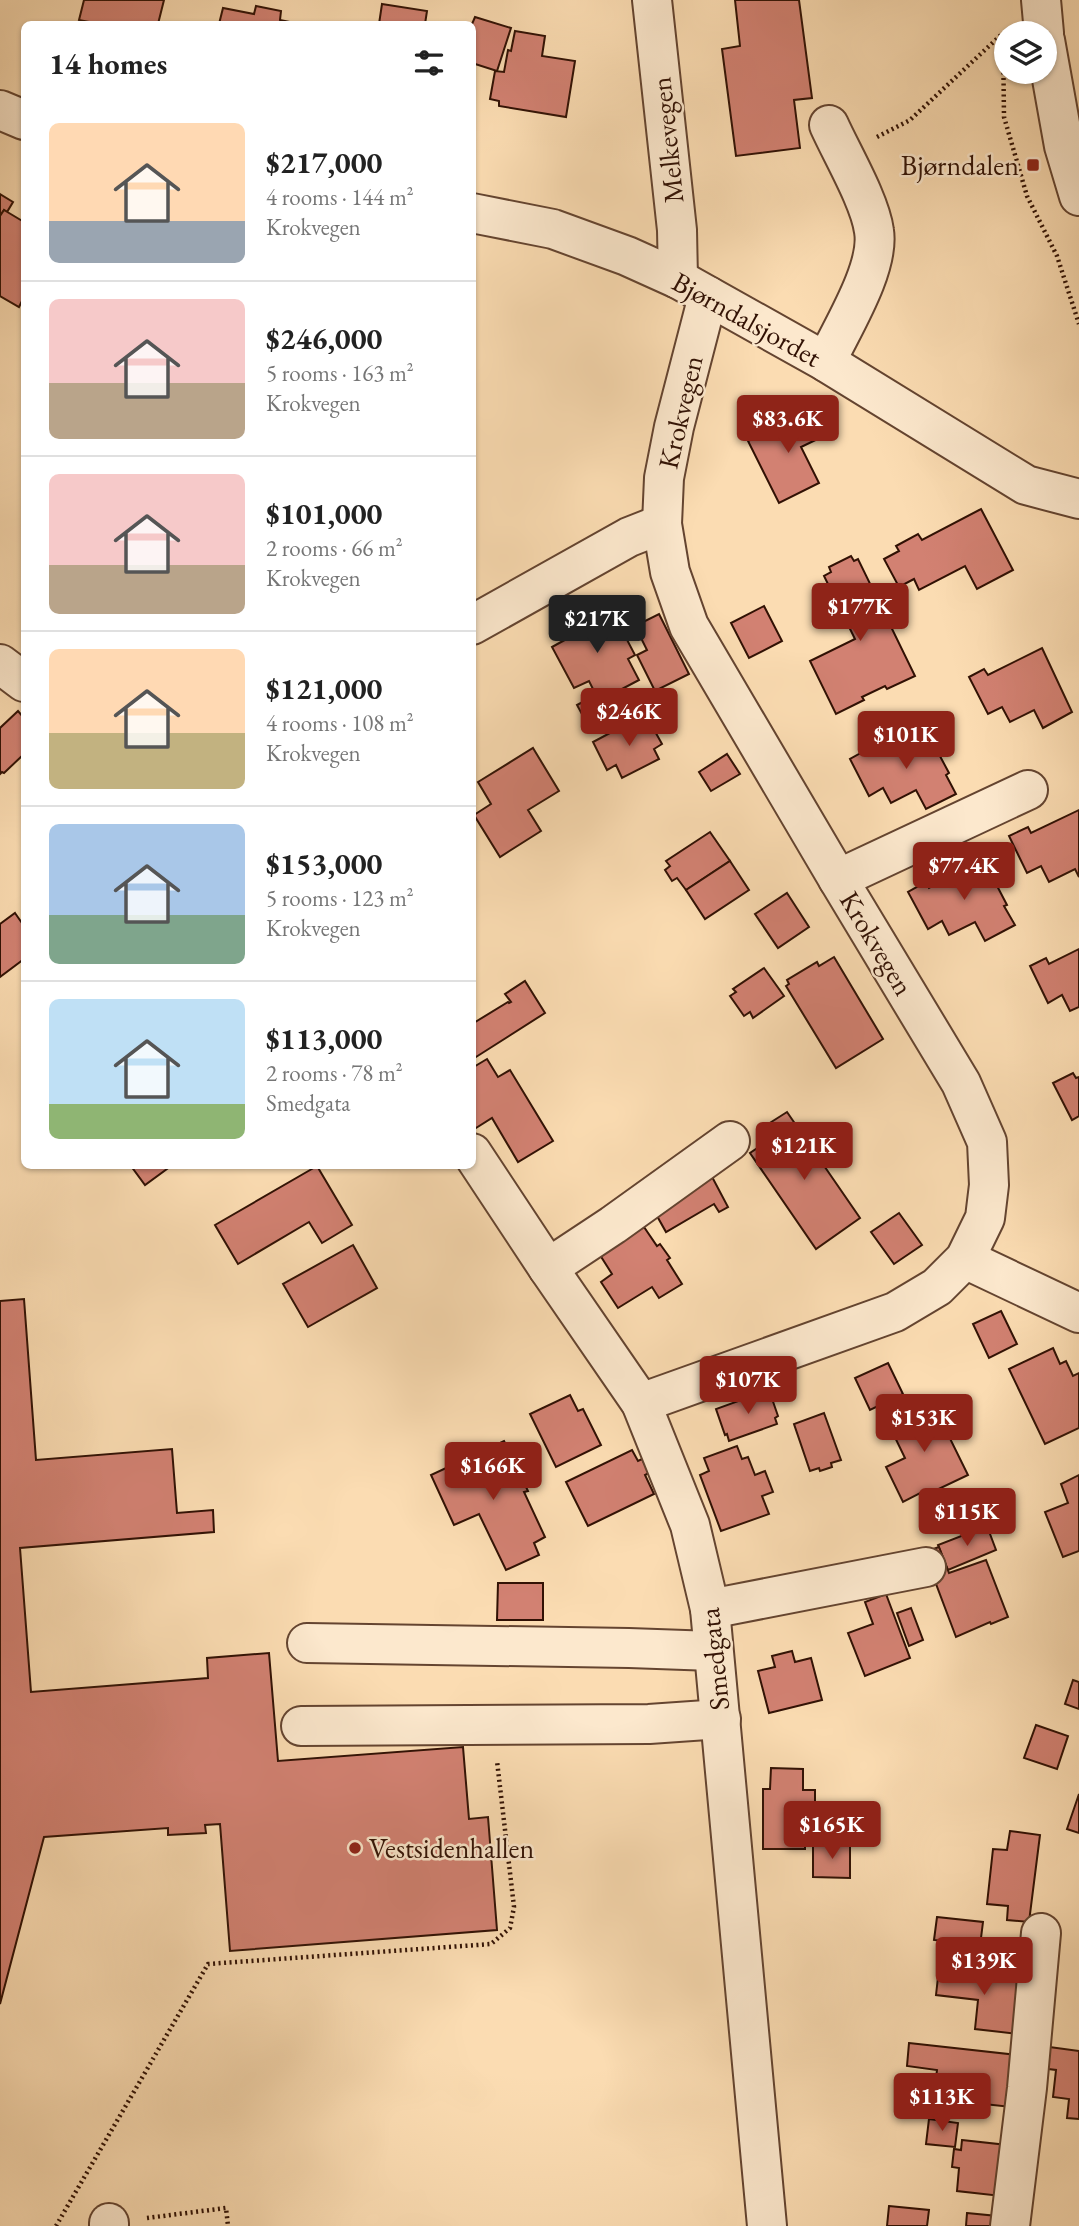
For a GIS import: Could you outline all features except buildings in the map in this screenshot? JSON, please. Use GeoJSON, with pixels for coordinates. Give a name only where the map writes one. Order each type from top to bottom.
{"type":"FeatureCollection","features":[{"type":"Feature","properties":{"kind":"street","name":"Melkevegen"},"geometry":{"type":"LineString","coordinates":[[652,0],[677,230],[693,288]]}},
{"type":"Feature","properties":{"kind":"street"},"geometry":{"type":"LineString","coordinates":[[1041,0],[1043,21]]}},
{"type":"Feature","properties":{"kind":"street"},"geometry":{"type":"LineString","coordinates":[[1053,84],[1064,146],[1079,196]]}},
{"type":"Feature","properties":{"kind":"street"},"geometry":{"type":"LineString","coordinates":[[0,110],[21,119]]}},
{"type":"Feature","properties":{"kind":"street"},"geometry":{"type":"LineString","coordinates":[[826,362],[859,295],[874,255],[874,231],[868,210],[836,140]]}},
{"type":"Feature","properties":{"kind":"street","name":"Bjørndalsjordet"},"geometry":{"type":"LineString","coordinates":[[476,214],[553,229],[627,257],[693,288],[826,362],[1026,485],[1079,499]]}},
{"type":"Feature","properties":{"kind":"street","name":"Krokvegen"},"geometry":{"type":"LineString","coordinates":[[641,1404],[895,1312],[937,1287],[965,1259],[985,1218],[989,1185],[987,1142],[961,1083],[689,626],[670,572],[662,524],[664,478],[693,288]]}},
{"type":"Feature","properties":{"kind":"street"},"geometry":{"type":"LineString","coordinates":[[476,623],[629,537],[662,524]]}},
{"type":"Feature","properties":{"kind":"street"},"geometry":{"type":"LineString","coordinates":[[0,664],[21,680]]}},
{"type":"Feature","properties":{"kind":"street"},"geometry":{"type":"LineString","coordinates":[[838,879],[1028,790]]}},
{"type":"Feature","properties":{"kind":"street"},"geometry":{"type":"LineString","coordinates":[[548,1268],[730,1141]]}},
{"type":"Feature","properties":{"kind":"street","name":"Smedgata"},"geometry":{"type":"LineString","coordinates":[[476,1159],[641,1404],[690,1525],[710,1609],[767,2226]]}},
{"type":"Feature","properties":{"kind":"street"},"geometry":{"type":"LineString","coordinates":[[965,1259],[1079,1313]]}},
{"type":"Feature","properties":{"kind":"street"},"geometry":{"type":"LineString","coordinates":[[710,1609],[926,1567]]}},
{"type":"Feature","properties":{"kind":"street"},"geometry":{"type":"LineString","coordinates":[[307,1643],[712,1651]]}},
{"type":"Feature","properties":{"kind":"street"},"geometry":{"type":"LineString","coordinates":[[301,1726],[649,1724],[721,1719]]}},
{"type":"Feature","properties":{"kind":"street"},"geometry":{"type":"LineString","coordinates":[[1010,2226],[1027,2088],[1041,1933]]}},
{"type":"Feature","properties":{"kind":"path"},"geometry":{"type":"LineString","coordinates":[[836,140],[910,120],[994,41]]}},
{"type":"Feature","properties":{"kind":"path"},"geometry":{"type":"LineString","coordinates":[[57,2226],[208,1964],[491,1944],[510,1928],[514,1907],[492,1726]]}},
{"type":"Feature","properties":{"kind":"path"},"geometry":{"type":"LineString","coordinates":[[226,2208],[228,2226]]}},
{"type":"Feature","properties":{"kind":"place","name":"Bjørndalen"},"geometry":{"type":"Point","coordinates":[1033,165]}},
{"type":"Feature","properties":{"kind":"place","name":"Vestsidenhallen"},"geometry":{"type":"Point","coordinates":[355,1848]}}]}
